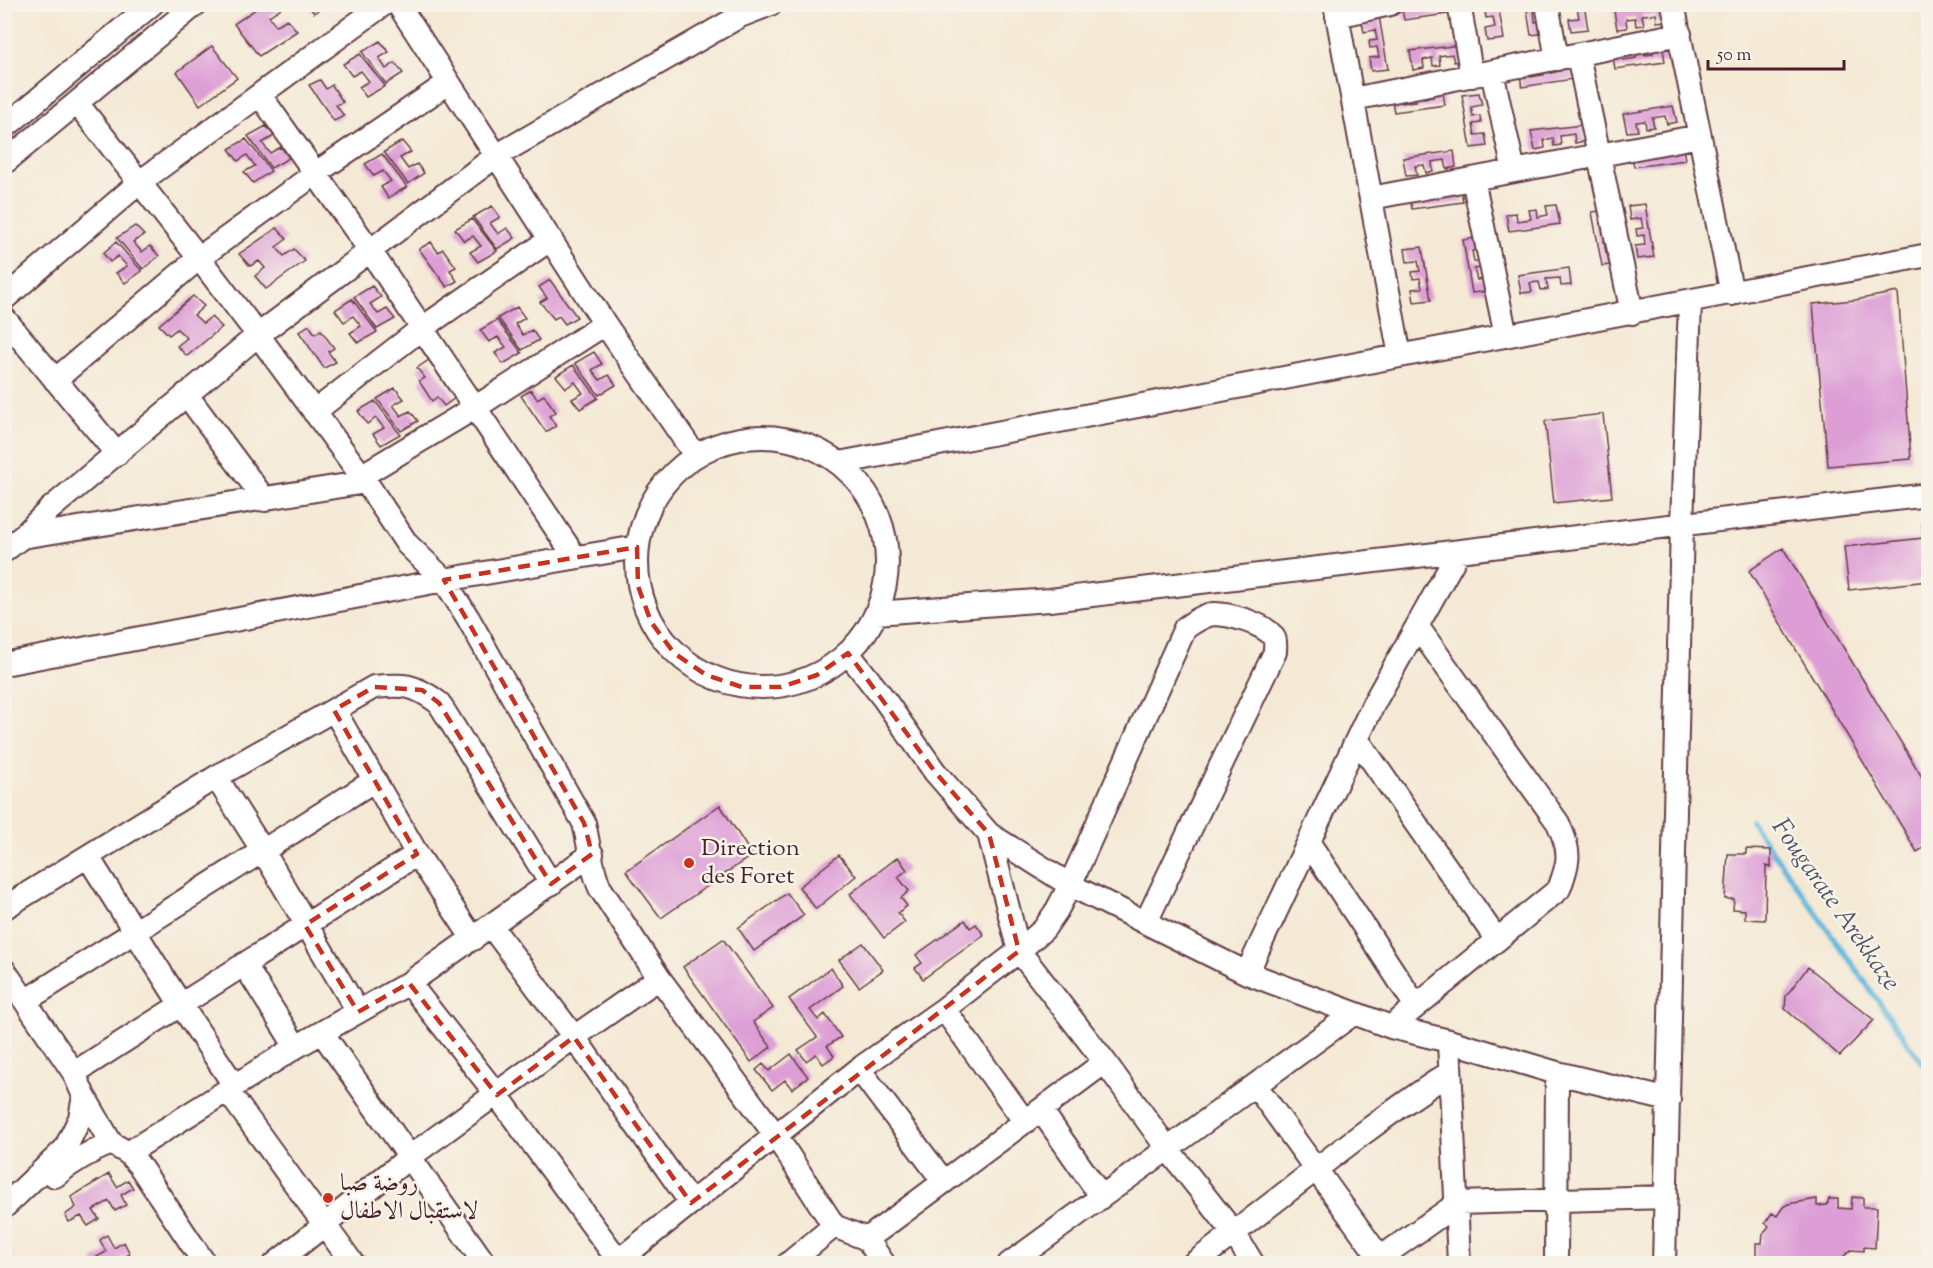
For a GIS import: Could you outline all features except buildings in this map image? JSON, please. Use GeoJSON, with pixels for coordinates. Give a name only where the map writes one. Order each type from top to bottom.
{"type":"FeatureCollection","features":[{"type":"Feature","properties":{"kind":"street"},"geometry":{"type":"LineString","coordinates":[[4,128],[152,4]]}},
{"type":"Feature","properties":{"kind":"street"},"geometry":{"type":"LineString","coordinates":[[4,163],[196,4]]}},
{"type":"Feature","properties":{"kind":"street"},"geometry":{"type":"LineString","coordinates":[[4,298],[140,182],[384,4]]}},
{"type":"Feature","properties":{"kind":"street"},"geometry":{"type":"LineString","coordinates":[[398,4],[605,324],[695,455]]}},
{"type":"Feature","properties":{"kind":"street"},"geometry":{"type":"LineString","coordinates":[[13,544],[50,509],[258,335],[369,249],[496,156],[740,16],[771,4]]}},
{"type":"Feature","properties":{"kind":"street"},"geometry":{"type":"LineString","coordinates":[[1390,4],[1336,10],[1400,356]]}},
{"type":"Feature","properties":{"kind":"street"},"geometry":{"type":"LineString","coordinates":[[1459,4],[1514,171]]}},
{"type":"Feature","properties":{"kind":"street"},"geometry":{"type":"LineString","coordinates":[[1547,4],[1599,156],[1632,313]]}},
{"type":"Feature","properties":{"kind":"street"},"geometry":{"type":"LineString","coordinates":[[1674,4],[1732,294]]}},
{"type":"Feature","properties":{"kind":"street"},"geometry":{"type":"LineString","coordinates":[[1353,99],[1680,34]]}},
{"type":"Feature","properties":{"kind":"street"},"geometry":{"type":"LineString","coordinates":[[55,380],[199,258],[316,173],[448,83]]}},
{"type":"Feature","properties":{"kind":"street"},"geometry":{"type":"LineString","coordinates":[[260,95],[369,249],[575,557]]}},
{"type":"Feature","properties":{"kind":"street"},"geometry":{"type":"LineString","coordinates":[[77,103],[258,335],[363,479],[407,544],[444,580],[468,618],[584,823],[592,854],[594,874],[600,888],[659,978],[776,1136],[834,1226],[867,1239],[884,1263]]}},
{"type":"Feature","properties":{"kind":"street"},"geometry":{"type":"LineString","coordinates":[[1371,198],[1700,136]]}},
{"type":"Feature","properties":{"kind":"street"},"geometry":{"type":"LineString","coordinates":[[1473,179],[1506,336]]}},
{"type":"Feature","properties":{"kind":"street"},"geometry":{"type":"LineString","coordinates":[[314,412],[421,329],[551,239]]}},
{"type":"Feature","properties":{"kind":"street"},"geometry":{"type":"LineString","coordinates":[[839,463],[1929,255]]}},
{"type":"Feature","properties":{"kind":"street"},"geometry":{"type":"LineString","coordinates":[[1664,1263],[1682,524],[1690,302]]}},
{"type":"Feature","properties":{"kind":"street"},"geometry":{"type":"LineString","coordinates":[[4,318],[117,454]]}},
{"type":"Feature","properties":{"kind":"street"},"geometry":{"type":"LineString","coordinates":[[13,544],[265,500],[363,479],[605,324]]}},
{"type":"Feature","properties":{"kind":"street"},"geometry":{"type":"LineString","coordinates":[[186,394],[265,500]]}},
{"type":"Feature","properties":{"kind":"street"},"geometry":{"type":"LineString","coordinates":[[768,436],[806,444],[839,463],[862,487],[878,516],[886,548],[886,581],[876,613],[864,634],[849,653],[817,675],[781,687],[742,687],[706,675],[674,653],[651,622],[638,586],[637,547],[647,511],[667,480],[695,455],[730,440],[768,436]]}},
{"type":"Feature","properties":{"kind":"street"},"geometry":{"type":"LineString","coordinates":[[876,613],[1050,600],[1929,495]]}},
{"type":"Feature","properties":{"kind":"street"},"geometry":{"type":"LineString","coordinates":[[4,664],[444,580],[637,547]]}},
{"type":"Feature","properties":{"kind":"street"},"geometry":{"type":"LineString","coordinates":[[1247,973],[1374,703],[1459,551]]}},
{"type":"Feature","properties":{"kind":"street"},"geometry":{"type":"LineString","coordinates":[[409,983],[497,1095],[616,1262],[859,1069],[944,1010],[1044,929],[1070,885],[1185,628],[1198,619],[1213,614],[1232,616],[1267,630],[1275,639],[1275,652],[1146,922]]}},
{"type":"Feature","properties":{"kind":"street"},"geometry":{"type":"LineString","coordinates":[[1391,1028],[1559,889],[1568,866],[1568,845],[1558,824],[1417,626]]}},
{"type":"Feature","properties":{"kind":"street"},"geometry":{"type":"LineString","coordinates":[[849,653],[935,772],[989,834],[1070,885],[1247,973],[1391,1028],[1449,1041],[1557,1073],[1669,1100]]}},
{"type":"Feature","properties":{"kind":"street"},"geometry":{"type":"LineString","coordinates":[[4,908],[216,777],[374,687],[394,685],[422,690],[439,703],[551,884]]}},
{"type":"Feature","properties":{"kind":"street"},"geometry":{"type":"LineString","coordinates":[[334,710],[417,854],[482,933],[574,1037],[691,1203]]}},
{"type":"Feature","properties":{"kind":"street"},"geometry":{"type":"LineString","coordinates":[[1357,739],[1497,940]]}},
{"type":"Feature","properties":{"kind":"street"},"geometry":{"type":"LineString","coordinates":[[216,777],[358,1012]]}},
{"type":"Feature","properties":{"kind":"street"},"geometry":{"type":"LineString","coordinates":[[25,1001],[375,780]]}},
{"type":"Feature","properties":{"kind":"street"},"geometry":{"type":"LineString","coordinates":[[989,834],[1019,951],[1234,1233],[1253,1263]]}},
{"type":"Feature","properties":{"kind":"street"},"geometry":{"type":"LineString","coordinates":[[1309,843],[1416,1006]]}},
{"type":"Feature","properties":{"kind":"street"},"geometry":{"type":"LineString","coordinates":[[74,1073],[417,854]]}},
{"type":"Feature","properties":{"kind":"street"},"geometry":{"type":"LineString","coordinates":[[4,1221],[74,1161],[87,1153],[120,1148],[230,1088],[296,1047],[323,1034],[409,983],[592,854]]}},
{"type":"Feature","properties":{"kind":"street"},"geometry":{"type":"LineString","coordinates":[[88,857],[230,1088],[324,1225],[353,1263]]}},
{"type":"Feature","properties":{"kind":"street"},"geometry":{"type":"LineString","coordinates":[[244,964],[296,1047]]}},
{"type":"Feature","properties":{"kind":"street"},"geometry":{"type":"LineString","coordinates":[[4,970],[74,1073],[84,1096],[120,1148],[139,1165],[206,1263]]}},
{"type":"Feature","properties":{"kind":"street"},"geometry":{"type":"LineString","coordinates":[[275,1263],[411,1156],[659,978]]}},
{"type":"Feature","properties":{"kind":"street"},"geometry":{"type":"LineString","coordinates":[[944,1010],[1101,1196]]}},
{"type":"Feature","properties":{"kind":"street"},"geometry":{"type":"LineString","coordinates":[[1018,1261],[1101,1196],[1353,1014]]}},
{"type":"Feature","properties":{"kind":"street"},"geometry":{"type":"LineString","coordinates":[[323,1034],[411,1156],[484,1263]]}},
{"type":"Feature","properties":{"kind":"street"},"geometry":{"type":"LineString","coordinates":[[1449,1041],[1459,1263]]}},
{"type":"Feature","properties":{"kind":"street"},"geometry":{"type":"LineString","coordinates":[[867,1239],[1105,1062]]}},
{"type":"Feature","properties":{"kind":"street"},"geometry":{"type":"LineString","coordinates":[[859,1069],[944,1182]]}},
{"type":"Feature","properties":{"kind":"street"},"geometry":{"type":"LineString","coordinates":[[1193,1263],[1316,1168],[1412,1097],[1449,1073]]}},
{"type":"Feature","properties":{"kind":"street"},"geometry":{"type":"LineString","coordinates":[[1556,1263],[1557,1073]]}},
{"type":"Feature","properties":{"kind":"street"},"geometry":{"type":"LineString","coordinates":[[1256,1086],[1316,1168],[1378,1261],[1458,1203],[1666,1197]]}},
{"type":"Feature","properties":{"kind":"street"},"geometry":{"type":"LineString","coordinates":[[4,1207],[65,1149],[80,1118],[84,1096]]}},
{"type":"Feature","properties":{"kind":"street"},"geometry":{"type":"LineString","coordinates":[[788,1263],[834,1226]]}},
{"type":"Feature","properties":{"kind":"highlighted area"},"geometry":{"type":"Polygon","coordinates":[[[637,547],[638,586],[651,622],[674,653],[706,675],[742,687],[781,687],[817,675],[848,653],[935,772],[989,834],[1019,951],[691,1203],[574,1037],[497,1095],[409,983],[358,1012],[305,925],[417,854],[334,710],[374,687],[422,690],[439,703],[551,884],[592,854],[584,823],[444,580],[637,547]]]}},
{"type":"Feature","properties":{"kind":"waterway","name":"Fougarate Arekkaze"},"geometry":{"type":"LineString","coordinates":[[1751,821],[1928,1071]]}},
{"type":"Feature","properties":{"kind":"place","name":"Direction des Foret"},"geometry":{"type":"Point","coordinates":[689,863]}},
{"type":"Feature","properties":{"kind":"place","name":"روضة صبا لاستقبال الاطفال"},"geometry":{"type":"Point","coordinates":[328,1198]}}]}
